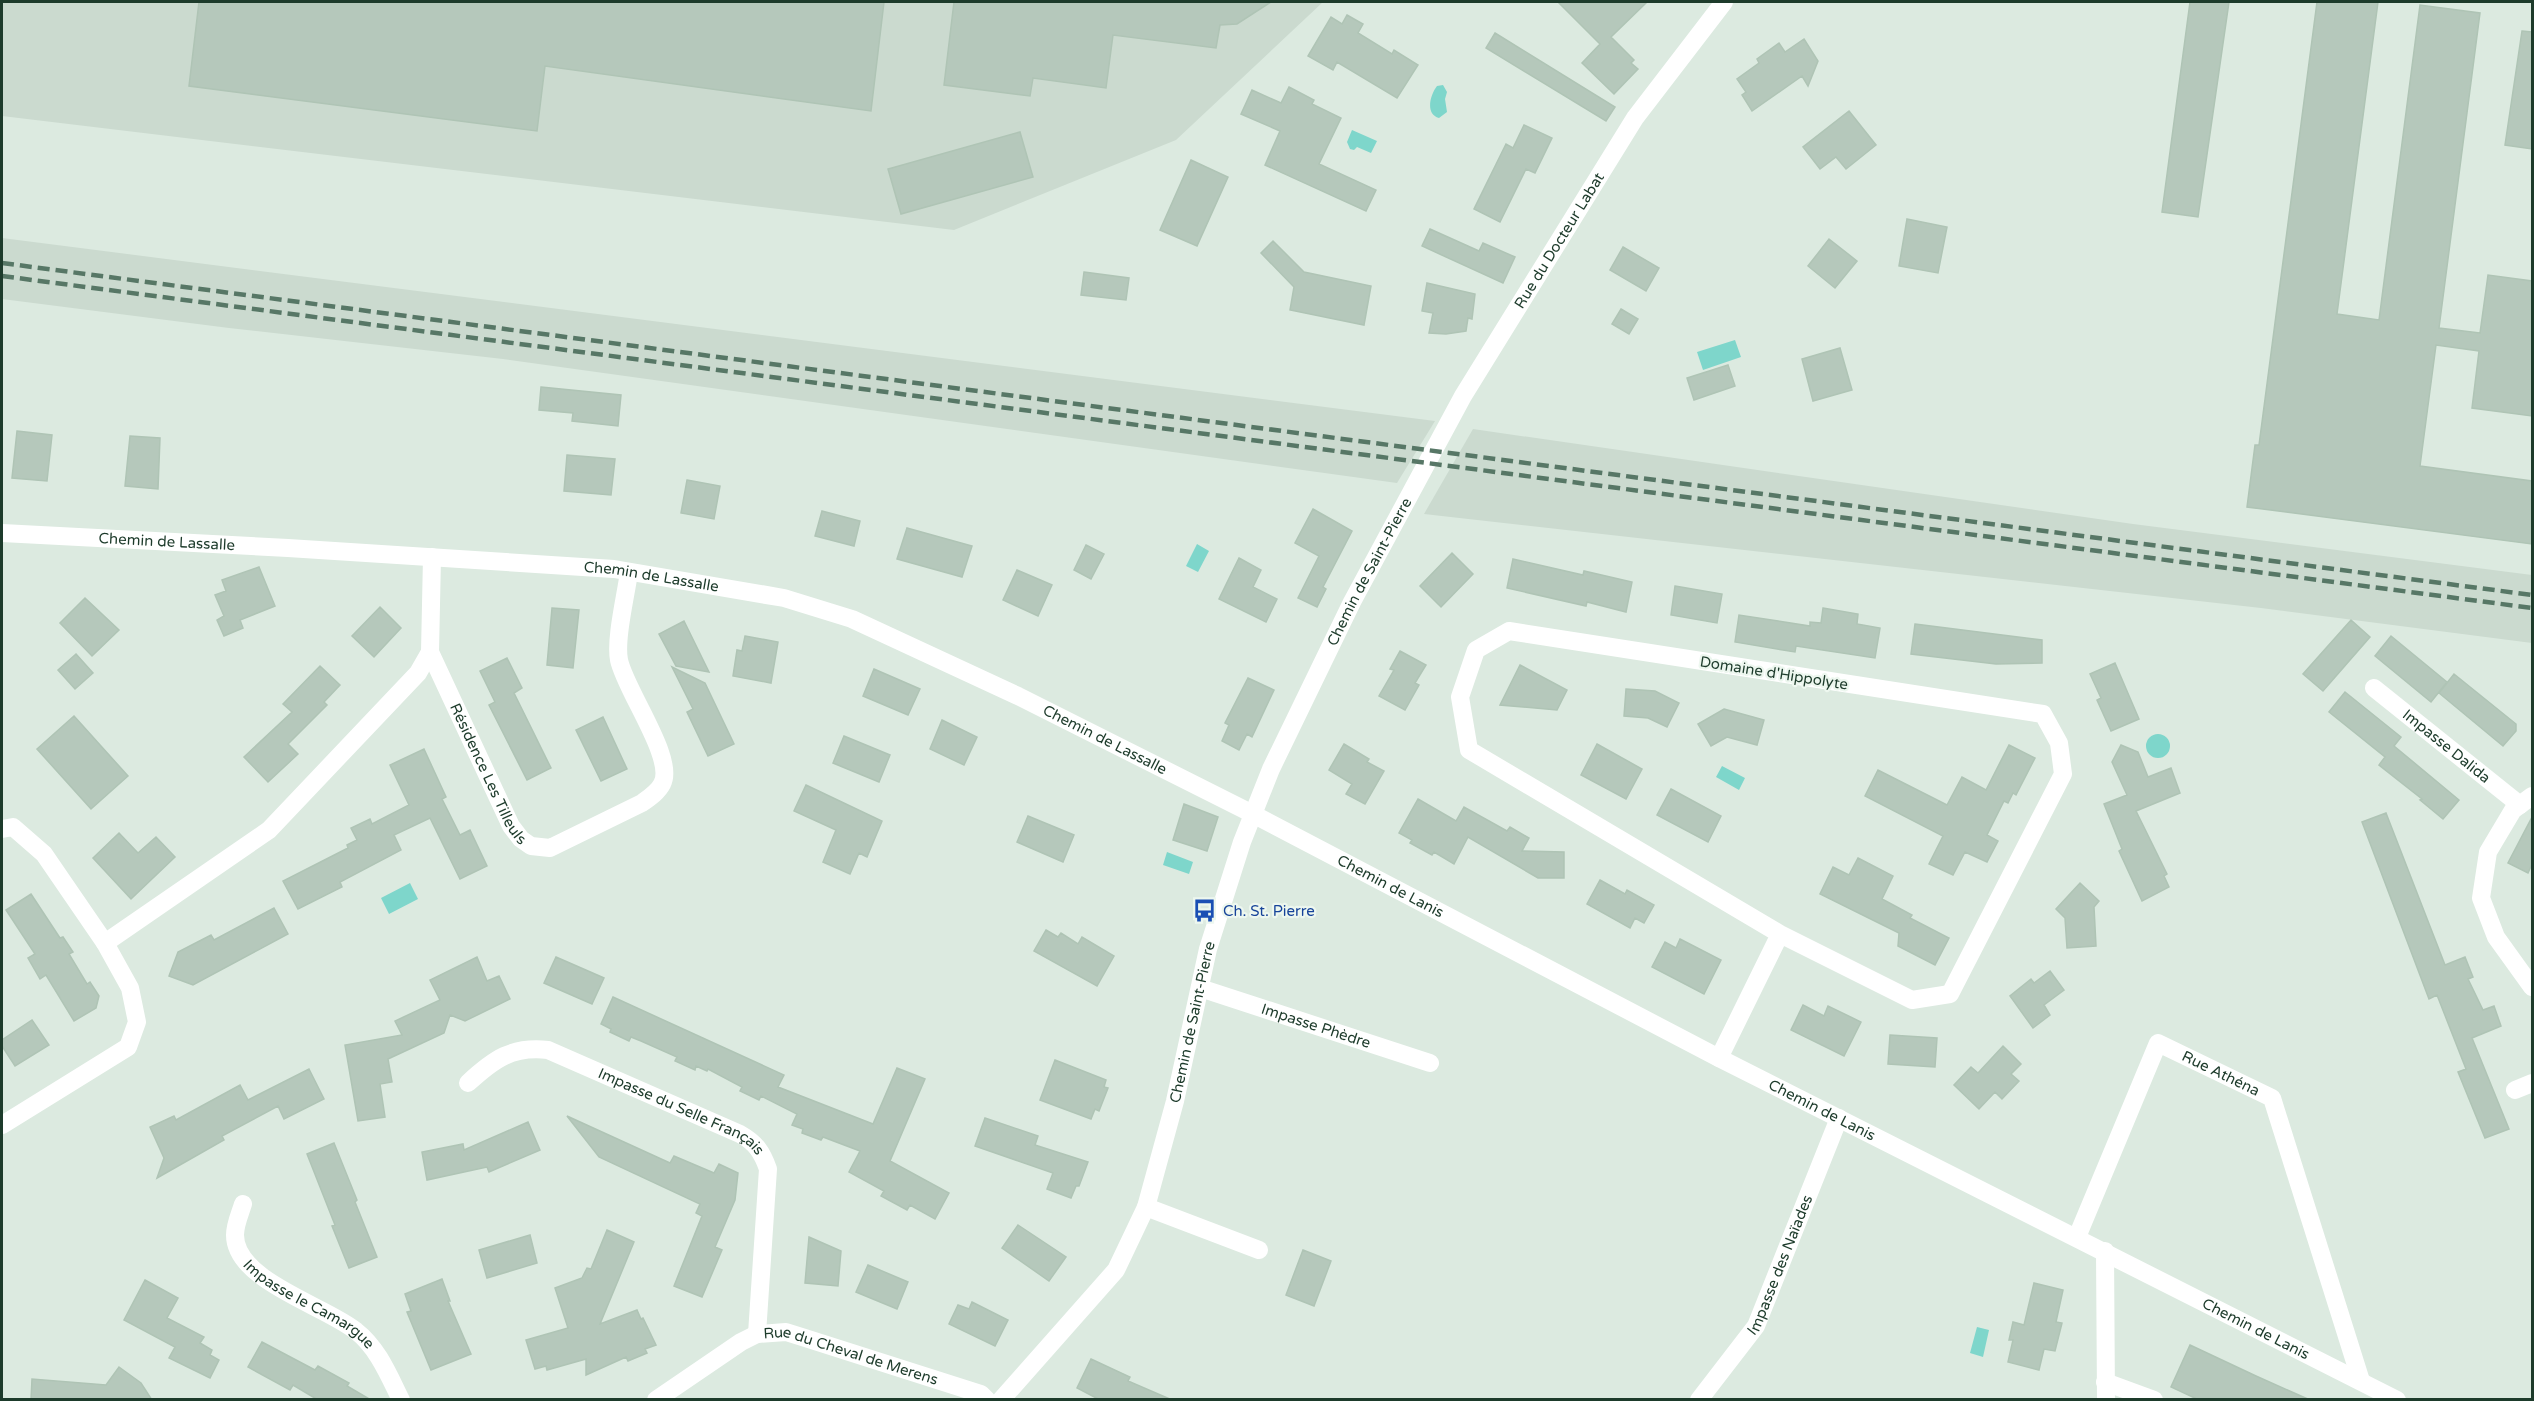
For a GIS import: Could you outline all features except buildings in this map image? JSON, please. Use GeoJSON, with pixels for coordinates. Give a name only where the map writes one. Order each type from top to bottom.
{"type":"FeatureCollection","features":[{"type":"Feature","properties":{"kind":"street","name":"Rue du Docteur Labat"},"geometry":{"type":"LineString","coordinates":[[1412,492],[1463,396],[1635,118],[1724,2]]}},
{"type":"Feature","properties":{"kind":"street","name":"Chemin de Saint-Pierre"},"geometry":{"type":"LineString","coordinates":[[1001,1400],[1116,1270],[1146,1207],[1175,1101],[1215,927],[1252,813],[1352,603],[1412,492]]}},
{"type":"Feature","properties":{"kind":"street","name":"Chemin de Lassalle"},"geometry":{"type":"LineString","coordinates":[[2,533],[432,557],[629,572],[784,598],[852,619],[1008,692],[1252,813]]}},
{"type":"Feature","properties":{"kind":"street","name":"Résidence Les Tilleuls"},"geometry":{"type":"LineString","coordinates":[[432,557],[430,652],[511,826],[521,839],[531,846],[550,848],[642,803],[658,789],[666,773],[663,757],[628,684],[619,658],[629,572]]}},
{"type":"Feature","properties":{"kind":"street","name":"Domaine d'Hippolyte"},"geometry":{"type":"LineString","coordinates":[[1509,631],[2043,714],[2059,742],[2063,774],[1950,994],[1912,1000],[1779,934],[1469,750],[1460,697],[1476,650],[1509,631]]}},
{"type":"Feature","properties":{"kind":"street"},"geometry":{"type":"LineString","coordinates":[[105,943],[269,830],[408,685],[430,652]]}},
{"type":"Feature","properties":{"kind":"street","name":"Impasse Dalida"},"geometry":{"type":"LineString","coordinates":[[2374,688],[2526,800]]}},
{"type":"Feature","properties":{"kind":"street"},"geometry":{"type":"LineString","coordinates":[[2526,800],[2513,810],[2488,852],[2481,898],[2496,937],[2532,987]]}},
{"type":"Feature","properties":{"kind":"street","name":"Chemin de Lanis"},"geometry":{"type":"LineString","coordinates":[[1252,813],[1719,1058],[2397,1400]]}},
{"type":"Feature","properties":{"kind":"street"},"geometry":{"type":"LineString","coordinates":[[2,829],[13,828],[44,854],[105,943],[130,988],[136,1022],[128,1047],[2,1125]]}},
{"type":"Feature","properties":{"kind":"street"},"geometry":{"type":"LineString","coordinates":[[1719,1058],[1779,934]]}},
{"type":"Feature","properties":{"kind":"street","name":"Impasse Phèdre"},"geometry":{"type":"LineString","coordinates":[[1200,988],[1430,1063]]}},
{"type":"Feature","properties":{"kind":"street","name":"Rue Athéna"},"geometry":{"type":"LineString","coordinates":[[2077,1237],[2158,1043],[2272,1098],[2361,1381]]}},
{"type":"Feature","properties":{"kind":"street","name":"Impasse du Selle Français"},"geometry":{"type":"LineString","coordinates":[[468,1083],[500,1058],[516,1050],[548,1050],[740,1134],[753,1142],[763,1154],[768,1169],[757,1334]]}},
{"type":"Feature","properties":{"kind":"street"},"geometry":{"type":"LineString","coordinates":[[2515,1090],[2532,1083]]}},
{"type":"Feature","properties":{"kind":"street","name":"Impasse des Naïades"},"geometry":{"type":"LineString","coordinates":[[1699,1400],[1756,1326],[1839,1118]]}},
{"type":"Feature","properties":{"kind":"street","name":"Impasse le Camargue"},"geometry":{"type":"LineString","coordinates":[[243,1204],[235,1235],[237,1248],[244,1259],[269,1281],[357,1332],[379,1357],[401,1400]]}},
{"type":"Feature","properties":{"kind":"street"},"geometry":{"type":"LineString","coordinates":[[1146,1207],[1259,1250]]}},
{"type":"Feature","properties":{"kind":"street"},"geometry":{"type":"LineString","coordinates":[[2105,1251],[2105,1391],[2154,1400]]}},
{"type":"Feature","properties":{"kind":"street","name":"Rue du Cheval de Merens"},"geometry":{"type":"LineString","coordinates":[[656,1400],[741,1342],[757,1334],[786,1332],[981,1394],[987,1400]]}},
{"type":"Feature","properties":{"kind":"shaded area"},"geometry":{"type":"Polygon","coordinates":[[[2,2],[1323,2],[1176,140],[954,230],[2,116],[2,2]]]}},
{"type":"Feature","properties":{"kind":"shaded area"},"geometry":{"type":"Polygon","coordinates":[[[2,238],[1435,421],[1397,483],[503,359],[229,328],[2,299],[2,238]]]}},
{"type":"Feature","properties":{"kind":"shaded area"},"geometry":{"type":"Polygon","coordinates":[[[1473,429],[2133,524],[2532,575],[2532,643],[2261,608],[1424,514],[1473,429]]]}},
{"type":"Feature","properties":{"kind":"water"},"geometry":{"type":"Polygon","coordinates":[[[1443,85],[1447,92],[1445,99],[1447,112],[1439,118],[1432,113],[1430,104],[1437,86],[1443,85]]]}},
{"type":"Feature","properties":{"kind":"water"},"geometry":{"type":"Polygon","coordinates":[[[1352,130],[1377,141],[1371,153],[1357,147],[1354,150],[1350,149],[1347,142],[1352,130]]]}},
{"type":"Feature","properties":{"kind":"water"},"geometry":{"type":"Polygon","coordinates":[[[1735,340],[1741,357],[1703,370],[1697,352],[1735,340]]]}},
{"type":"Feature","properties":{"kind":"water"},"geometry":{"type":"Polygon","coordinates":[[[1197,544],[1209,551],[1198,572],[1186,566],[1197,544]]]}},
{"type":"Feature","properties":{"kind":"water"},"geometry":{"type":"Polygon","coordinates":[[[2158,734],[2167,737],[2170,746],[2167,755],[2158,758],[2149,755],[2146,746],[2149,737],[2158,734]]]}},
{"type":"Feature","properties":{"kind":"water"},"geometry":{"type":"Polygon","coordinates":[[[1722,766],[1745,778],[1739,790],[1716,777],[1722,766]]]}},
{"type":"Feature","properties":{"kind":"water"},"geometry":{"type":"Polygon","coordinates":[[[1167,852],[1193,862],[1189,874],[1163,865],[1167,852]]]}},
{"type":"Feature","properties":{"kind":"water"},"geometry":{"type":"Polygon","coordinates":[[[410,883],[418,899],[389,914],[381,898],[410,883]]]}},
{"type":"Feature","properties":{"kind":"water"},"geometry":{"type":"Polygon","coordinates":[[[1977,1327],[1989,1330],[1983,1357],[1970,1353],[1977,1327]]]}},
{"type":"Feature","properties":{"kind":"railway"},"geometry":{"type":"LineString","coordinates":[[2,263],[2532,595]]}},
{"type":"Feature","properties":{"kind":"railway"},"geometry":{"type":"LineString","coordinates":[[2,276],[2532,608]]}},
{"type":"Feature","properties":{"kind":"place","name":"Ch. St. Pierre"},"geometry":{"type":"Point","coordinates":[1205,911]}}]}
